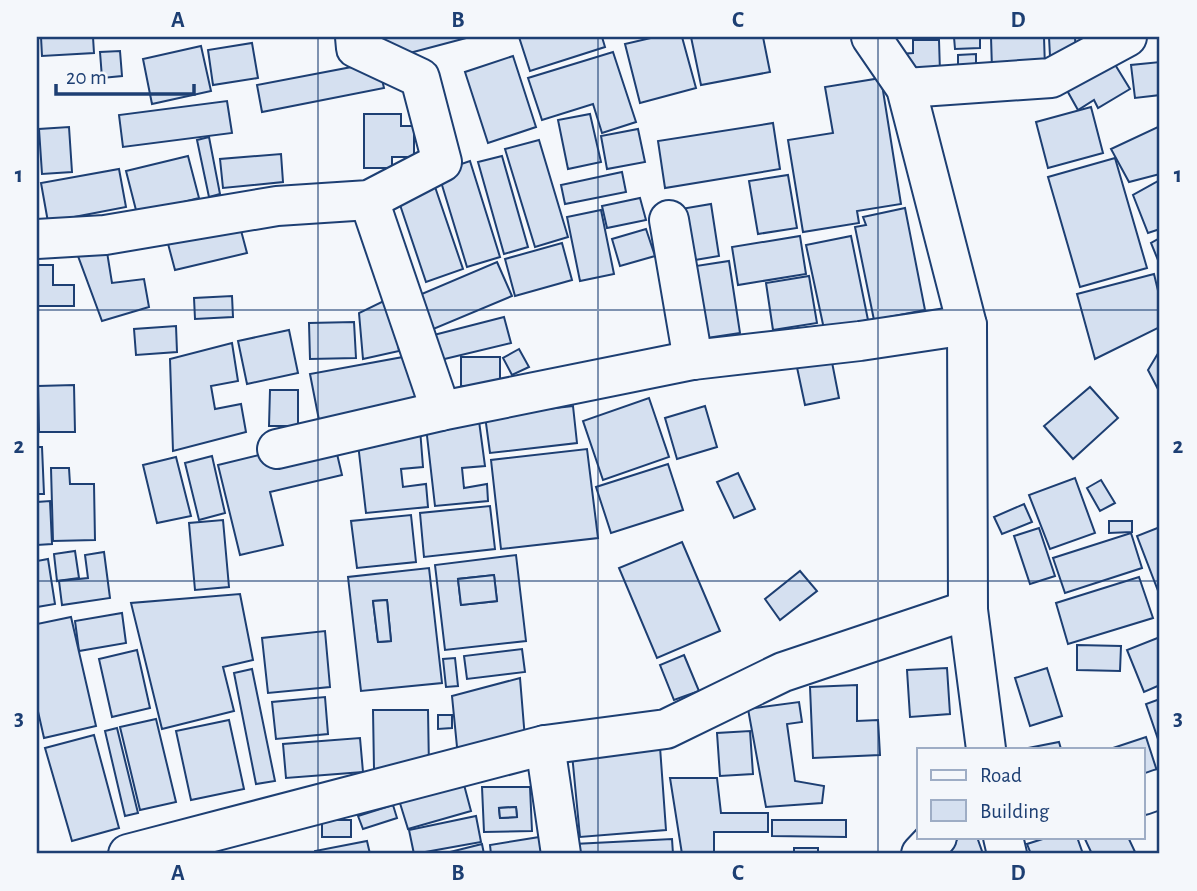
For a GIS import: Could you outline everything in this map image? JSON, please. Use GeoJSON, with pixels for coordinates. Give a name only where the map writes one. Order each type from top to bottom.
{"type":"FeatureCollection","features":[{"type":"Feature","properties":{"kind":"street"},"geometry":{"type":"LineString","coordinates":[[37,239],[105,235],[277,206],[369,200],[442,162],[420,78],[356,48],[355,37]]}},
{"type":"Feature","properties":{"kind":"street"},"geometry":{"type":"LineString","coordinates":[[871,37],[906,88],[967,325],[968,610],[986,748]]}},
{"type":"Feature","properties":{"kind":"street"},"geometry":{"type":"LineString","coordinates":[[906,88],[1051,78],[1126,37]]}},
{"type":"Feature","properties":{"kind":"street"},"geometry":{"type":"LineString","coordinates":[[369,200],[441,411]]}},
{"type":"Feature","properties":{"kind":"street"},"geometry":{"type":"LineString","coordinates":[[669,220],[693,360]]}},
{"type":"Feature","properties":{"kind":"street"},"geometry":{"type":"LineString","coordinates":[[277,449],[441,411],[693,360],[860,341],[967,325]]}},
{"type":"Feature","properties":{"kind":"street"},"geometry":{"type":"LineString","coordinates":[[128,854],[545,745],[666,729],[783,672],[968,610]]}},
{"type":"Feature","properties":{"kind":"street"},"geometry":{"type":"LineString","coordinates":[[545,745],[561,854]]}},
{"type":"Feature","properties":{"kind":"street"},"geometry":{"type":"LineString","coordinates":[[920,854],[936,838]]}},
{"type":"Feature","properties":{"kind":"building"},"geometry":{"type":"Polygon","coordinates":[[[41,37],[93,37],[94,53],[42,56],[41,37]]]}},
{"type":"Feature","properties":{"kind":"building"},"geometry":{"type":"Polygon","coordinates":[[[381,37],[470,37],[387,59],[381,37]]]}},
{"type":"Feature","properties":{"kind":"building"},"geometry":{"type":"Polygon","coordinates":[[[519,37],[602,37],[605,47],[530,71],[519,37]]]}},
{"type":"Feature","properties":{"kind":"building"},"geometry":{"type":"Polygon","coordinates":[[[655,37],[682,37],[696,88],[640,103],[625,44],[655,37]]]}},
{"type":"Feature","properties":{"kind":"building"},"geometry":{"type":"Polygon","coordinates":[[[691,37],[763,37],[770,72],[701,85],[691,37]]]}},
{"type":"Feature","properties":{"kind":"building"},"geometry":{"type":"Polygon","coordinates":[[[954,37],[980,37],[980,48],[955,49],[954,37]]]}},
{"type":"Feature","properties":{"kind":"building"},"geometry":{"type":"Polygon","coordinates":[[[991,37],[1044,37],[1045,68],[992,69],[991,37]]]}},
{"type":"Feature","properties":{"kind":"building"},"geometry":{"type":"Polygon","coordinates":[[[1049,37],[1075,37],[1076,56],[1050,56],[1049,37]]]}},
{"type":"Feature","properties":{"kind":"building"},"geometry":{"type":"Polygon","coordinates":[[[913,40],[939,40],[940,72],[901,73],[900,54],[913,53],[913,40]]]}},
{"type":"Feature","properties":{"kind":"building"},"geometry":{"type":"Polygon","coordinates":[[[252,43],[258,78],[213,85],[208,50],[252,43]]]}},
{"type":"Feature","properties":{"kind":"building"},"geometry":{"type":"Polygon","coordinates":[[[201,46],[211,91],[152,104],[143,59],[201,46]]]}},
{"type":"Feature","properties":{"kind":"building"},"geometry":{"type":"Polygon","coordinates":[[[120,51],[122,76],[102,78],[100,52],[120,51]]]}},
{"type":"Feature","properties":{"kind":"building"},"geometry":{"type":"Polygon","coordinates":[[[613,52],[636,122],[602,133],[593,104],[542,120],[528,78],[613,52]]]}},
{"type":"Feature","properties":{"kind":"building"},"geometry":{"type":"Polygon","coordinates":[[[976,54],[976,66],[958,68],[958,55],[976,54]]]}},
{"type":"Feature","properties":{"kind":"building"},"geometry":{"type":"Polygon","coordinates":[[[513,56],[536,127],[488,143],[465,72],[513,56]]]}},
{"type":"Feature","properties":{"kind":"building"},"geometry":{"type":"Polygon","coordinates":[[[1111,58],[1130,89],[1098,108],[1094,100],[1078,110],[1064,85],[1111,58]]]}},
{"type":"Feature","properties":{"kind":"building"},"geometry":{"type":"Polygon","coordinates":[[[378,62],[384,88],[262,112],[257,85],[378,62]]]}},
{"type":"Feature","properties":{"kind":"building"},"geometry":{"type":"Polygon","coordinates":[[[1160,62],[1160,95],[1135,98],[1131,65],[1160,62]]]}},
{"type":"Feature","properties":{"kind":"building"},"geometry":{"type":"Polygon","coordinates":[[[881,78],[901,204],[857,211],[859,223],[803,232],[788,140],[833,133],[825,87],[881,78]]]}},
{"type":"Feature","properties":{"kind":"building"},"geometry":{"type":"Polygon","coordinates":[[[227,101],[232,133],[123,147],[119,115],[227,101]]]}},
{"type":"Feature","properties":{"kind":"building"},"geometry":{"type":"Polygon","coordinates":[[[1091,107],[1103,153],[1048,168],[1036,122],[1091,107]]]}},
{"type":"Feature","properties":{"kind":"building"},"geometry":{"type":"Polygon","coordinates":[[[364,114],[401,114],[401,126],[414,126],[414,157],[392,157],[392,168],[364,168],[364,114]]]}},
{"type":"Feature","properties":{"kind":"building"},"geometry":{"type":"Polygon","coordinates":[[[590,114],[601,162],[568,169],[558,120],[590,114]]]}},
{"type":"Feature","properties":{"kind":"building"},"geometry":{"type":"Polygon","coordinates":[[[773,123],[780,169],[665,188],[658,141],[773,123]]]}},
{"type":"Feature","properties":{"kind":"building"},"geometry":{"type":"Polygon","coordinates":[[[1160,126],[1160,174],[1129,182],[1111,149],[1160,126]]]}},
{"type":"Feature","properties":{"kind":"building"},"geometry":{"type":"Polygon","coordinates":[[[69,127],[72,172],[42,174],[39,129],[69,127]]]}},
{"type":"Feature","properties":{"kind":"building"},"geometry":{"type":"Polygon","coordinates":[[[638,129],[645,162],[607,169],[601,136],[638,129]]]}},
{"type":"Feature","properties":{"kind":"building"},"geometry":{"type":"Polygon","coordinates":[[[209,137],[220,194],[209,197],[197,140],[209,137]]]}},
{"type":"Feature","properties":{"kind":"building"},"geometry":{"type":"Polygon","coordinates":[[[539,140],[568,237],[535,247],[505,149],[539,140]]]}},
{"type":"Feature","properties":{"kind":"building"},"geometry":{"type":"Polygon","coordinates":[[[281,154],[283,182],[223,188],[220,159],[281,154]]]}},
{"type":"Feature","properties":{"kind":"building"},"geometry":{"type":"Polygon","coordinates":[[[188,156],[199,198],[137,214],[126,171],[188,156]]]}},
{"type":"Feature","properties":{"kind":"building"},"geometry":{"type":"Polygon","coordinates":[[[502,156],[528,247],[504,254],[478,162],[502,156]]]}},
{"type":"Feature","properties":{"kind":"building"},"geometry":{"type":"Polygon","coordinates":[[[1115,158],[1147,268],[1080,287],[1048,177],[1115,158]]]}},
{"type":"Feature","properties":{"kind":"building"},"geometry":{"type":"Polygon","coordinates":[[[470,161],[500,257],[467,267],[438,172],[470,161]]]}},
{"type":"Feature","properties":{"kind":"building"},"geometry":{"type":"Polygon","coordinates":[[[119,169],[126,207],[48,222],[41,183],[119,169]]]}},
{"type":"Feature","properties":{"kind":"building"},"geometry":{"type":"Polygon","coordinates":[[[622,172],[626,192],[565,204],[561,185],[622,172]]]}},
{"type":"Feature","properties":{"kind":"building"},"geometry":{"type":"Polygon","coordinates":[[[788,175],[797,228],[758,234],[749,181],[788,175]]]}},
{"type":"Feature","properties":{"kind":"building"},"geometry":{"type":"Polygon","coordinates":[[[1160,180],[1160,229],[1148,233],[1133,195],[1160,180]]]}},
{"type":"Feature","properties":{"kind":"building"},"geometry":{"type":"Polygon","coordinates":[[[433,181],[463,269],[426,282],[396,193],[433,181]]]}},
{"type":"Feature","properties":{"kind":"building"},"geometry":{"type":"Polygon","coordinates":[[[640,198],[646,220],[607,228],[602,206],[640,198]]]}},
{"type":"Feature","properties":{"kind":"building"},"geometry":{"type":"Polygon","coordinates":[[[711,204],[719,256],[689,261],[681,209],[711,204]]]}},
{"type":"Feature","properties":{"kind":"building"},"geometry":{"type":"Polygon","coordinates":[[[905,208],[925,310],[874,320],[855,227],[866,225],[863,217],[905,208]]]}},
{"type":"Feature","properties":{"kind":"building"},"geometry":{"type":"Polygon","coordinates":[[[601,210],[614,274],[580,281],[567,217],[601,210]]]}},
{"type":"Feature","properties":{"kind":"building"},"geometry":{"type":"Polygon","coordinates":[[[239,223],[247,253],[175,270],[167,240],[239,223]]]}},
{"type":"Feature","properties":{"kind":"building"},"geometry":{"type":"Polygon","coordinates":[[[646,229],[655,256],[620,266],[612,239],[646,229]]]}},
{"type":"Feature","properties":{"kind":"building"},"geometry":{"type":"Polygon","coordinates":[[[800,236],[806,274],[738,285],[732,247],[800,236]]]}},
{"type":"Feature","properties":{"kind":"building"},"geometry":{"type":"Polygon","coordinates":[[[851,236],[868,320],[824,329],[806,245],[851,236]]]}},
{"type":"Feature","properties":{"kind":"building"},"geometry":{"type":"Polygon","coordinates":[[[1160,238],[1160,265],[1151,243],[1160,238]]]}},
{"type":"Feature","properties":{"kind":"building"},"geometry":{"type":"Polygon","coordinates":[[[562,243],[572,280],[515,296],[505,259],[562,243]]]}},
{"type":"Feature","properties":{"kind":"building"},"geometry":{"type":"Polygon","coordinates":[[[107,252],[112,283],[144,279],[149,307],[102,321],[78,256],[107,252]]]}},
{"type":"Feature","properties":{"kind":"building"},"geometry":{"type":"Polygon","coordinates":[[[729,261],[740,333],[707,338],[696,266],[729,261]]]}},
{"type":"Feature","properties":{"kind":"building"},"geometry":{"type":"Polygon","coordinates":[[[497,262],[512,296],[431,330],[417,296],[497,262]]]}},
{"type":"Feature","properties":{"kind":"building"},"geometry":{"type":"Polygon","coordinates":[[[37,265],[53,265],[53,285],[74,285],[74,306],[37,306],[37,265]]]}},
{"type":"Feature","properties":{"kind":"building"},"geometry":{"type":"Polygon","coordinates":[[[1154,274],[1160,299],[1160,327],[1095,359],[1077,294],[1154,274]]]}},
{"type":"Feature","properties":{"kind":"building"},"geometry":{"type":"Polygon","coordinates":[[[809,276],[817,323],[773,330],[766,283],[809,276]]]}},
{"type":"Feature","properties":{"kind":"building"},"geometry":{"type":"Polygon","coordinates":[[[232,296],[233,317],[195,319],[194,298],[232,296]]]}},
{"type":"Feature","properties":{"kind":"building"},"geometry":{"type":"Polygon","coordinates":[[[392,297],[399,351],[363,359],[359,313],[392,297]]]}},
{"type":"Feature","properties":{"kind":"building"},"geometry":{"type":"Polygon","coordinates":[[[504,317],[511,343],[432,362],[426,337],[504,317]]]}},
{"type":"Feature","properties":{"kind":"building"},"geometry":{"type":"Polygon","coordinates":[[[354,322],[356,358],[310,359],[309,323],[354,322]]]}},
{"type":"Feature","properties":{"kind":"building"},"geometry":{"type":"Polygon","coordinates":[[[176,326],[177,352],[136,355],[134,329],[176,326]]]}},
{"type":"Feature","properties":{"kind":"building"},"geometry":{"type":"Polygon","coordinates":[[[289,330],[298,373],[247,384],[238,341],[289,330]]]}},
{"type":"Feature","properties":{"kind":"building"},"geometry":{"type":"Polygon","coordinates":[[[232,343],[238,381],[211,386],[215,409],[241,404],[246,432],[173,451],[170,359],[232,343]]]}},
{"type":"Feature","properties":{"kind":"building"},"geometry":{"type":"Polygon","coordinates":[[[519,349],[529,367],[512,375],[503,358],[519,349]]]}},
{"type":"Feature","properties":{"kind":"building"},"geometry":{"type":"Polygon","coordinates":[[[1160,350],[1160,393],[1148,370],[1160,350]]]}},
{"type":"Feature","properties":{"kind":"building"},"geometry":{"type":"Polygon","coordinates":[[[830,352],[839,398],[805,405],[795,358],[830,352]]]}},
{"type":"Feature","properties":{"kind":"building"},"geometry":{"type":"Polygon","coordinates":[[[414,355],[423,402],[319,420],[310,374],[414,355]]]}},
{"type":"Feature","properties":{"kind":"building"},"geometry":{"type":"Polygon","coordinates":[[[461,357],[500,357],[500,386],[461,386],[461,357]]]}},
{"type":"Feature","properties":{"kind":"building"},"geometry":{"type":"Polygon","coordinates":[[[74,385],[75,432],[39,432],[38,386],[74,385]]]}},
{"type":"Feature","properties":{"kind":"building"},"geometry":{"type":"Polygon","coordinates":[[[1090,387],[1118,418],[1073,459],[1044,426],[1090,387]]]}},
{"type":"Feature","properties":{"kind":"building"},"geometry":{"type":"Polygon","coordinates":[[[270,390],[298,390],[298,426],[269,426],[270,390]]]}},
{"type":"Feature","properties":{"kind":"building"},"geometry":{"type":"Polygon","coordinates":[[[649,398],[669,457],[603,480],[583,421],[649,398]]]}},
{"type":"Feature","properties":{"kind":"building"},"geometry":{"type":"Polygon","coordinates":[[[573,406],[577,443],[490,453],[485,416],[573,406]]]}},
{"type":"Feature","properties":{"kind":"building"},"geometry":{"type":"Polygon","coordinates":[[[705,406],[717,447],[677,459],[665,418],[705,406]]]}},
{"type":"Feature","properties":{"kind":"building"},"geometry":{"type":"Polygon","coordinates":[[[479,421],[485,466],[462,468],[464,488],[487,484],[488,501],[435,506],[426,427],[479,421]]]}},
{"type":"Feature","properties":{"kind":"building"},"geometry":{"type":"Polygon","coordinates":[[[420,429],[423,467],[401,469],[403,487],[426,484],[428,507],[366,513],[357,435],[420,429]]]}},
{"type":"Feature","properties":{"kind":"building"},"geometry":{"type":"Polygon","coordinates":[[[333,437],[342,475],[270,492],[283,545],[240,555],[218,465],[333,437]]]}},
{"type":"Feature","properties":{"kind":"building"},"geometry":{"type":"Polygon","coordinates":[[[37,447],[42,447],[44,494],[37,494],[37,447]]]}},
{"type":"Feature","properties":{"kind":"building"},"geometry":{"type":"Polygon","coordinates":[[[587,449],[598,538],[501,549],[491,460],[587,449]]]}},
{"type":"Feature","properties":{"kind":"building"},"geometry":{"type":"Polygon","coordinates":[[[212,456],[225,513],[199,520],[185,463],[212,456]]]}},
{"type":"Feature","properties":{"kind":"building"},"geometry":{"type":"Polygon","coordinates":[[[176,457],[191,516],[157,523],[143,465],[176,457]]]}},
{"type":"Feature","properties":{"kind":"building"},"geometry":{"type":"Polygon","coordinates":[[[668,464],[683,510],[611,533],[596,487],[668,464]]]}},
{"type":"Feature","properties":{"kind":"building"},"geometry":{"type":"Polygon","coordinates":[[[51,468],[69,468],[70,484],[94,484],[95,540],[53,541],[51,468]]]}},
{"type":"Feature","properties":{"kind":"building"},"geometry":{"type":"Polygon","coordinates":[[[738,473],[755,509],[734,518],[717,482],[738,473]]]}},
{"type":"Feature","properties":{"kind":"building"},"geometry":{"type":"Polygon","coordinates":[[[1075,478],[1095,533],[1050,549],[1029,495],[1075,478]]]}},
{"type":"Feature","properties":{"kind":"building"},"geometry":{"type":"Polygon","coordinates":[[[1101,480],[1115,503],[1100,511],[1087,488],[1101,480]]]}},
{"type":"Feature","properties":{"kind":"building"},"geometry":{"type":"Polygon","coordinates":[[[50,501],[52,544],[37,545],[37,502],[50,501]]]}},
{"type":"Feature","properties":{"kind":"building"},"geometry":{"type":"Polygon","coordinates":[[[1024,504],[1032,522],[1002,534],[994,517],[1024,504]]]}},
{"type":"Feature","properties":{"kind":"building"},"geometry":{"type":"Polygon","coordinates":[[[490,506],[495,549],[424,557],[420,513],[490,506]]]}},
{"type":"Feature","properties":{"kind":"building"},"geometry":{"type":"Polygon","coordinates":[[[411,515],[416,562],[357,568],[351,521],[411,515]]]}},
{"type":"Feature","properties":{"kind":"building"},"geometry":{"type":"Polygon","coordinates":[[[223,520],[229,587],[195,590],[189,523],[223,520]]]}},
{"type":"Feature","properties":{"kind":"building"},"geometry":{"type":"Polygon","coordinates":[[[1109,521],[1132,521],[1132,532],[1109,533],[1109,521]]]}},
{"type":"Feature","properties":{"kind":"building"},"geometry":{"type":"Polygon","coordinates":[[[1160,527],[1160,596],[1137,536],[1160,527]]]}},
{"type":"Feature","properties":{"kind":"building"},"geometry":{"type":"Polygon","coordinates":[[[1039,528],[1055,576],[1030,584],[1014,536],[1039,528]]]}},
{"type":"Feature","properties":{"kind":"building"},"geometry":{"type":"Polygon","coordinates":[[[1131,533],[1142,568],[1065,593],[1053,558],[1131,533]]]}},
{"type":"Feature","properties":{"kind":"building"},"geometry":{"type":"Polygon","coordinates":[[[682,542],[720,631],[657,658],[619,568],[682,542]]]}},
{"type":"Feature","properties":{"kind":"building"},"geometry":{"type":"Polygon","coordinates":[[[75,551],[79,578],[57,581],[54,554],[75,551]]]}},
{"type":"Feature","properties":{"kind":"building"},"geometry":{"type":"Polygon","coordinates":[[[104,552],[110,598],[62,605],[59,581],[88,578],[85,555],[104,552]]]}},
{"type":"Feature","properties":{"kind":"building"},"geometry":{"type":"Polygon","coordinates":[[[516,555],[526,641],[445,650],[435,565],[516,555]],[[494,575],[458,579],[461,605],[497,601],[494,575]]]}},
{"type":"Feature","properties":{"kind":"building"},"geometry":{"type":"Polygon","coordinates":[[[48,559],[55,604],[37,607],[37,561],[48,559]]]}},
{"type":"Feature","properties":{"kind":"building"},"geometry":{"type":"Polygon","coordinates":[[[429,568],[442,683],[361,691],[348,577],[429,568]],[[387,600],[373,601],[378,642],[391,641],[387,600]]]}},
{"type":"Feature","properties":{"kind":"building"},"geometry":{"type":"Polygon","coordinates":[[[800,571],[817,591],[780,620],[765,599],[800,571]]]}},
{"type":"Feature","properties":{"kind":"building"},"geometry":{"type":"Polygon","coordinates":[[[494,575],[497,601],[461,605],[458,579],[494,575]]]}},
{"type":"Feature","properties":{"kind":"building"},"geometry":{"type":"Polygon","coordinates":[[[1139,577],[1153,618],[1068,644],[1056,603],[1139,577]]]}},
{"type":"Feature","properties":{"kind":"building"},"geometry":{"type":"Polygon","coordinates":[[[240,594],[253,660],[223,667],[234,711],[162,729],[131,603],[240,594]]]}},
{"type":"Feature","properties":{"kind":"building"},"geometry":{"type":"Polygon","coordinates":[[[387,600],[391,641],[378,642],[373,601],[387,600]]]}},
{"type":"Feature","properties":{"kind":"building"},"geometry":{"type":"Polygon","coordinates":[[[122,613],[126,643],[79,651],[75,621],[122,613]]]}},
{"type":"Feature","properties":{"kind":"building"},"geometry":{"type":"Polygon","coordinates":[[[71,617],[96,726],[44,738],[37,707],[37,624],[71,617]]]}},
{"type":"Feature","properties":{"kind":"building"},"geometry":{"type":"Polygon","coordinates":[[[325,631],[330,687],[268,693],[262,638],[325,631]]]}},
{"type":"Feature","properties":{"kind":"building"},"geometry":{"type":"Polygon","coordinates":[[[1160,637],[1160,685],[1144,692],[1127,650],[1160,637]]]}},
{"type":"Feature","properties":{"kind":"building"},"geometry":{"type":"Polygon","coordinates":[[[1077,645],[1121,646],[1120,671],[1077,670],[1077,645]]]}},
{"type":"Feature","properties":{"kind":"building"},"geometry":{"type":"Polygon","coordinates":[[[522,649],[525,672],[467,679],[464,656],[522,649]]]}},
{"type":"Feature","properties":{"kind":"building"},"geometry":{"type":"Polygon","coordinates":[[[137,650],[150,708],[112,717],[99,659],[137,650]]]}},
{"type":"Feature","properties":{"kind":"building"},"geometry":{"type":"Polygon","coordinates":[[[684,655],[699,691],[674,700],[660,665],[684,655]]]}},
{"type":"Feature","properties":{"kind":"building"},"geometry":{"type":"Polygon","coordinates":[[[455,658],[458,686],[446,687],[443,659],[455,658]]]}},
{"type":"Feature","properties":{"kind":"building"},"geometry":{"type":"Polygon","coordinates":[[[947,668],[950,714],[910,717],[907,670],[947,668]]]}},
{"type":"Feature","properties":{"kind":"building"},"geometry":{"type":"Polygon","coordinates":[[[1047,668],[1062,716],[1030,726],[1015,678],[1047,668]]]}},
{"type":"Feature","properties":{"kind":"building"},"geometry":{"type":"Polygon","coordinates":[[[252,669],[275,781],[256,784],[234,673],[252,669]]]}},
{"type":"Feature","properties":{"kind":"building"},"geometry":{"type":"Polygon","coordinates":[[[520,678],[525,739],[458,757],[452,696],[520,678]]]}},
{"type":"Feature","properties":{"kind":"building"},"geometry":{"type":"Polygon","coordinates":[[[857,685],[857,721],[878,720],[880,755],[813,758],[810,687],[857,685]]]}},
{"type":"Feature","properties":{"kind":"building"},"geometry":{"type":"Polygon","coordinates":[[[325,697],[328,734],[276,739],[272,702],[325,697]]]}},
{"type":"Feature","properties":{"kind":"building"},"geometry":{"type":"Polygon","coordinates":[[[1160,699],[1160,745],[1146,704],[1160,699]]]}},
{"type":"Feature","properties":{"kind":"building"},"geometry":{"type":"Polygon","coordinates":[[[799,702],[802,722],[787,724],[795,781],[824,786],[822,803],[766,807],[748,709],[799,702]]]}},
{"type":"Feature","properties":{"kind":"building"},"geometry":{"type":"Polygon","coordinates":[[[373,710],[428,710],[429,768],[374,769],[373,710]]]}},
{"type":"Feature","properties":{"kind":"building"},"geometry":{"type":"Polygon","coordinates":[[[438,715],[452,715],[452,728],[438,729],[438,715]]]}},
{"type":"Feature","properties":{"kind":"building"},"geometry":{"type":"Polygon","coordinates":[[[156,719],[176,802],[140,810],[120,727],[156,719]]]}},
{"type":"Feature","properties":{"kind":"building"},"geometry":{"type":"Polygon","coordinates":[[[229,720],[244,789],[191,800],[176,731],[229,720]]]}},
{"type":"Feature","properties":{"kind":"building"},"geometry":{"type":"Polygon","coordinates":[[[117,728],[138,813],[125,816],[105,731],[117,728]]]}},
{"type":"Feature","properties":{"kind":"building"},"geometry":{"type":"Polygon","coordinates":[[[750,731],[753,774],[720,776],[717,733],[750,731]]]}},
{"type":"Feature","properties":{"kind":"building"},"geometry":{"type":"Polygon","coordinates":[[[94,735],[119,828],[72,841],[45,748],[94,735]]]}},
{"type":"Feature","properties":{"kind":"building"},"geometry":{"type":"Polygon","coordinates":[[[1146,737],[1157,771],[1144,775],[1144,748],[1113,748],[1146,737]]]}},
{"type":"Feature","properties":{"kind":"building"},"geometry":{"type":"Polygon","coordinates":[[[360,738],[363,772],[286,778],[283,744],[360,738]]]}},
{"type":"Feature","properties":{"kind":"building"},"geometry":{"type":"Polygon","coordinates":[[[1059,742],[1061,748],[1028,748],[1059,742]]]}},
{"type":"Feature","properties":{"kind":"building"},"geometry":{"type":"Polygon","coordinates":[[[660,747],[666,830],[580,837],[572,754],[660,747]]]}},
{"type":"Feature","properties":{"kind":"building"},"geometry":{"type":"Polygon","coordinates":[[[670,778],[717,778],[721,813],[768,813],[768,832],[714,832],[714,854],[682,854],[670,778]]]}},
{"type":"Feature","properties":{"kind":"building"},"geometry":{"type":"Polygon","coordinates":[[[463,781],[471,811],[408,829],[399,800],[463,781]]]}},
{"type":"Feature","properties":{"kind":"building"},"geometry":{"type":"Polygon","coordinates":[[[482,787],[530,787],[532,831],[484,832],[482,787]],[[516,807],[499,808],[500,818],[517,817],[516,807]]]}},
{"type":"Feature","properties":{"kind":"building"},"geometry":{"type":"Polygon","coordinates":[[[393,805],[397,818],[363,829],[358,816],[393,805]]]}},
{"type":"Feature","properties":{"kind":"building"},"geometry":{"type":"Polygon","coordinates":[[[516,807],[517,817],[500,818],[499,808],[516,807]]]}},
{"type":"Feature","properties":{"kind":"building"},"geometry":{"type":"Polygon","coordinates":[[[476,816],[481,842],[414,854],[409,830],[476,816]]]}},
{"type":"Feature","properties":{"kind":"building"},"geometry":{"type":"Polygon","coordinates":[[[322,820],[351,820],[351,837],[322,837],[322,820]]]}},
{"type":"Feature","properties":{"kind":"building"},"geometry":{"type":"Polygon","coordinates":[[[772,820],[846,820],[846,837],[772,836],[772,820]]]}},
{"type":"Feature","properties":{"kind":"building"},"geometry":{"type":"Polygon","coordinates":[[[552,835],[555,854],[491,854],[490,845],[552,835]]]}},
{"type":"Feature","properties":{"kind":"building"},"geometry":{"type":"Polygon","coordinates":[[[959,838],[977,838],[983,854],[940,854],[959,838]]]}},
{"type":"Feature","properties":{"kind":"building"},"geometry":{"type":"Polygon","coordinates":[[[1046,838],[1077,838],[1083,854],[1031,854],[1027,844],[1046,838]]]}},
{"type":"Feature","properties":{"kind":"building"},"geometry":{"type":"Polygon","coordinates":[[[1084,838],[1128,838],[1136,854],[1092,854],[1084,838]]]}},
{"type":"Feature","properties":{"kind":"building"},"geometry":{"type":"Polygon","coordinates":[[[672,839],[673,854],[574,854],[574,844],[672,839]]]}},
{"type":"Feature","properties":{"kind":"building"},"geometry":{"type":"Polygon","coordinates":[[[367,841],[370,854],[315,854],[315,851],[367,841]]]}},
{"type":"Feature","properties":{"kind":"building"},"geometry":{"type":"Polygon","coordinates":[[[482,844],[484,854],[442,854],[482,844]]]}},
{"type":"Feature","properties":{"kind":"building"},"geometry":{"type":"Polygon","coordinates":[[[794,848],[818,848],[818,854],[794,854],[794,848]]]}}]}
